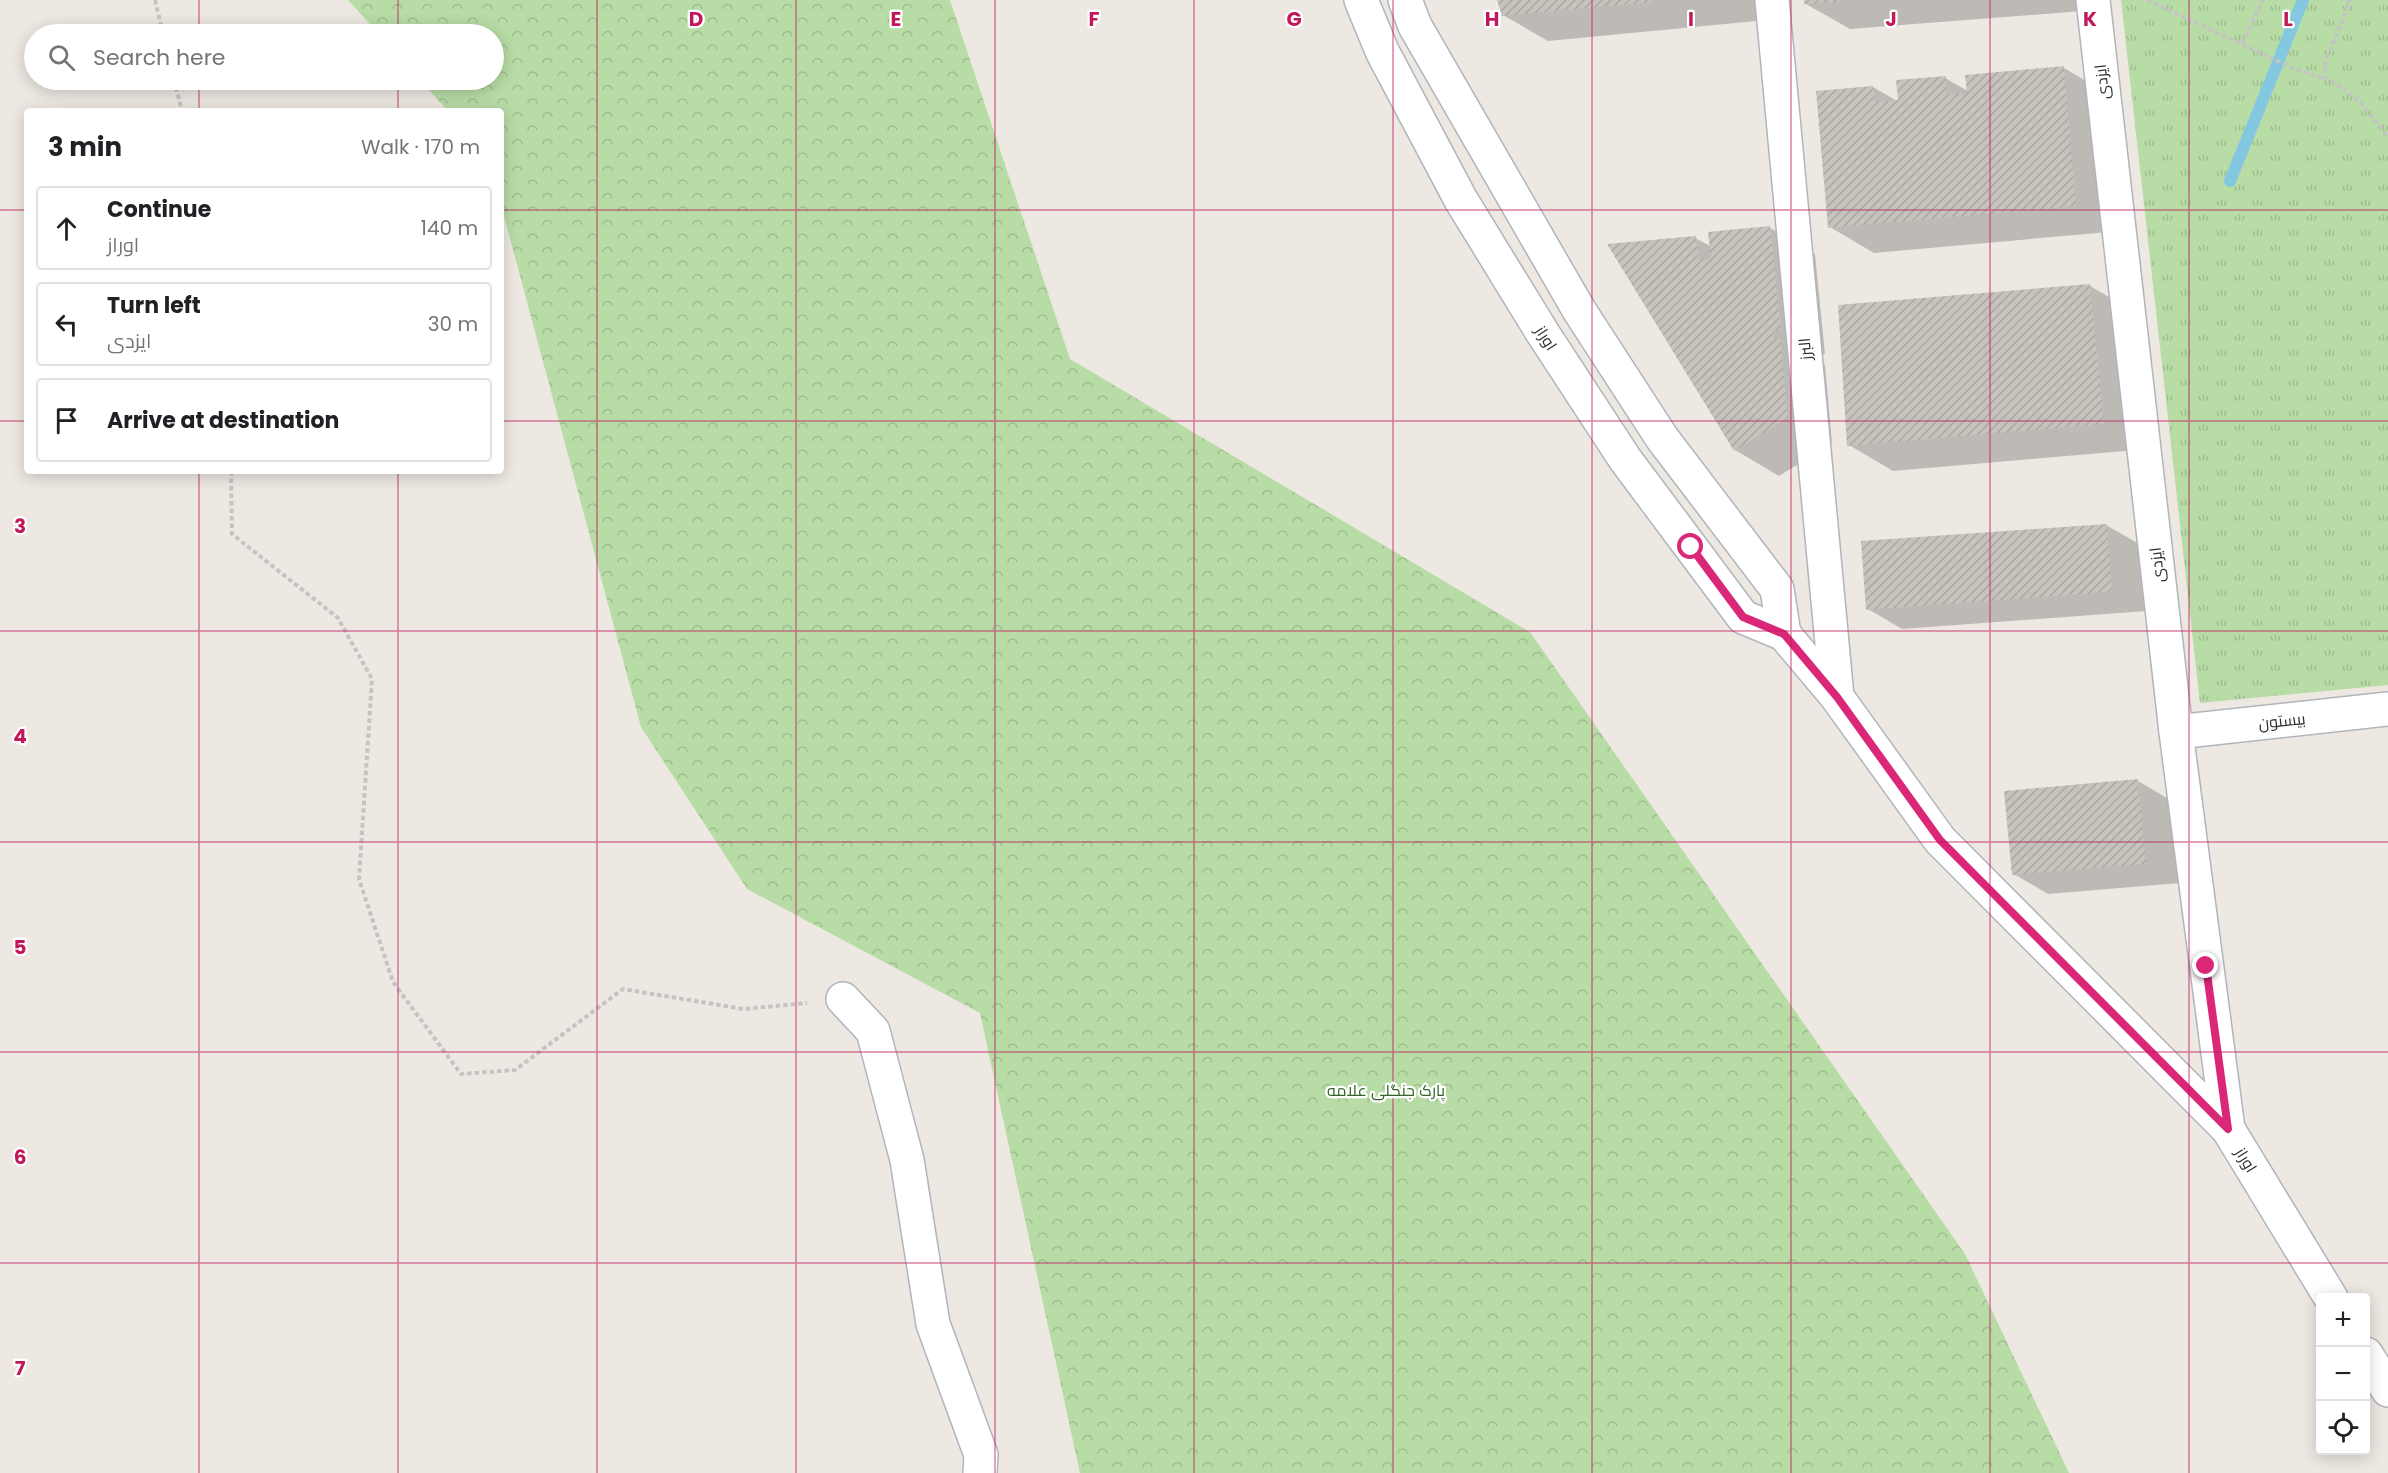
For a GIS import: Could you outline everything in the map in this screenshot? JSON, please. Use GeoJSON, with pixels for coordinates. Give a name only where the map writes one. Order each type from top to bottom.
{"type":"FeatureCollection","features":[{"type":"Feature","properties":{"kind":"street","name":"اوراز"},"geometry":{"type":"LineString","coordinates":[[1361,0],[1382,51],[1461,200],[1542,332],[1625,459],[1743,617],[1784,634],[1837,697],[1940,840],[2228,1129],[2328,1293]]}},
{"type":"Feature","properties":{"kind":"street"},"geometry":{"type":"LineString","coordinates":[[1405,0],[1415,27],[1579,310],[1662,438],[1777,589],[1784,634]]}},
{"type":"Feature","properties":{"kind":"street","name":"البرز"},"geometry":{"type":"LineString","coordinates":[[1772,0],[1837,697]]}},
{"type":"Feature","properties":{"kind":"street","name":"ایزدی"},"geometry":{"type":"LineString","coordinates":[[2093,0],[2176,732],[2228,1129]]}},
{"type":"Feature","properties":{"kind":"street","name":"بیستون"},"geometry":{"type":"LineString","coordinates":[[2176,732],[2388,709]]}},
{"type":"Feature","properties":{"kind":"street"},"geometry":{"type":"LineString","coordinates":[[843,999],[873,1031],[907,1160],[933,1324],[981,1455],[980,1473]]}},
{"type":"Feature","properties":{"kind":"street"},"geometry":{"type":"LineString","coordinates":[[2370,1361],[2388,1390]]}},
{"type":"Feature","properties":{"kind":"path"},"geometry":{"type":"LineString","coordinates":[[155,0],[161,24]]}},
{"type":"Feature","properties":{"kind":"path"},"geometry":{"type":"LineString","coordinates":[[2147,0],[2295,69],[2342,86],[2362,103],[2388,137]]}},
{"type":"Feature","properties":{"kind":"path"},"geometry":{"type":"LineString","coordinates":[[2242,43],[2263,0]]}},
{"type":"Feature","properties":{"kind":"path"},"geometry":{"type":"LineString","coordinates":[[2326,79],[2325,62],[2350,2],[2347,0]]}},
{"type":"Feature","properties":{"kind":"path"},"geometry":{"type":"LineString","coordinates":[[177,90],[181,108]]}},
{"type":"Feature","properties":{"kind":"path"},"geometry":{"type":"LineString","coordinates":[[231,474],[232,534],[338,618],[372,679],[359,879],[393,982],[461,1074],[515,1070],[622,989],[743,1009],[843,999]]}},
{"type":"Feature","properties":{"kind":"green space","name":"پارک جنگلی علامه"},"geometry":{"type":"Polygon","coordinates":[[[348,0],[950,0],[1070,359],[1530,632],[1965,1254],[2069,1473],[1080,1473],[980,1013],[747,889],[641,727],[504,216],[504,108],[445,108],[429,90],[504,90],[504,24],[370,24],[348,0]]]}},
{"type":"Feature","properties":{"kind":"green space"},"geometry":{"type":"Polygon","coordinates":[[[2121,0],[2388,0],[2388,685],[2200,703],[2121,0]]]}},
{"type":"Feature","properties":{"kind":"building"},"geometry":{"type":"Polygon","coordinates":[[[1497,0],[1651,0],[1651,2],[1502,16],[1497,0]]]}},
{"type":"Feature","properties":{"kind":"building"},"geometry":{"type":"Polygon","coordinates":[[[1804,0],[1840,0],[1840,2],[1804,4],[1804,0]]]}},
{"type":"Feature","properties":{"kind":"building"},"geometry":{"type":"Polygon","coordinates":[[[2064,66],[2076,206],[1828,228],[1816,91],[1873,86],[1875,102],[1898,100],[1896,80],[1946,76],[1947,94],[1967,93],[1965,75],[2064,66]]]}},
{"type":"Feature","properties":{"kind":"building"},"geometry":{"type":"Polygon","coordinates":[[[1770,226],[1781,329],[1773,330],[1774,338],[1780,338],[1788,418],[1734,451],[1607,244],[1696,236],[1698,259],[1711,258],[1708,232],[1770,226]]]}},
{"type":"Feature","properties":{"kind":"building"},"geometry":{"type":"Polygon","coordinates":[[[2090,284],[2104,424],[1847,446],[1838,305],[2090,284]]]}},
{"type":"Feature","properties":{"kind":"building"},"geometry":{"type":"Polygon","coordinates":[[[2107,524],[2112,592],[1866,610],[1861,541],[2107,524]]]}},
{"type":"Feature","properties":{"kind":"building"},"geometry":{"type":"Polygon","coordinates":[[[2138,779],[2146,864],[2012,875],[2004,791],[2138,779]]]}},
{"type":"Feature","properties":{"kind":"waterway"},"geometry":{"type":"LineString","coordinates":[[2230,181],[2303,0]]}},
{"type":"Feature","properties":{"kind":"route"},"geometry":{"type":"LineString","coordinates":[[1691,547],[1743,617],[1784,634],[1837,697],[1887,763],[1940,840],[2228,1129],[2206,966]]}}]}
